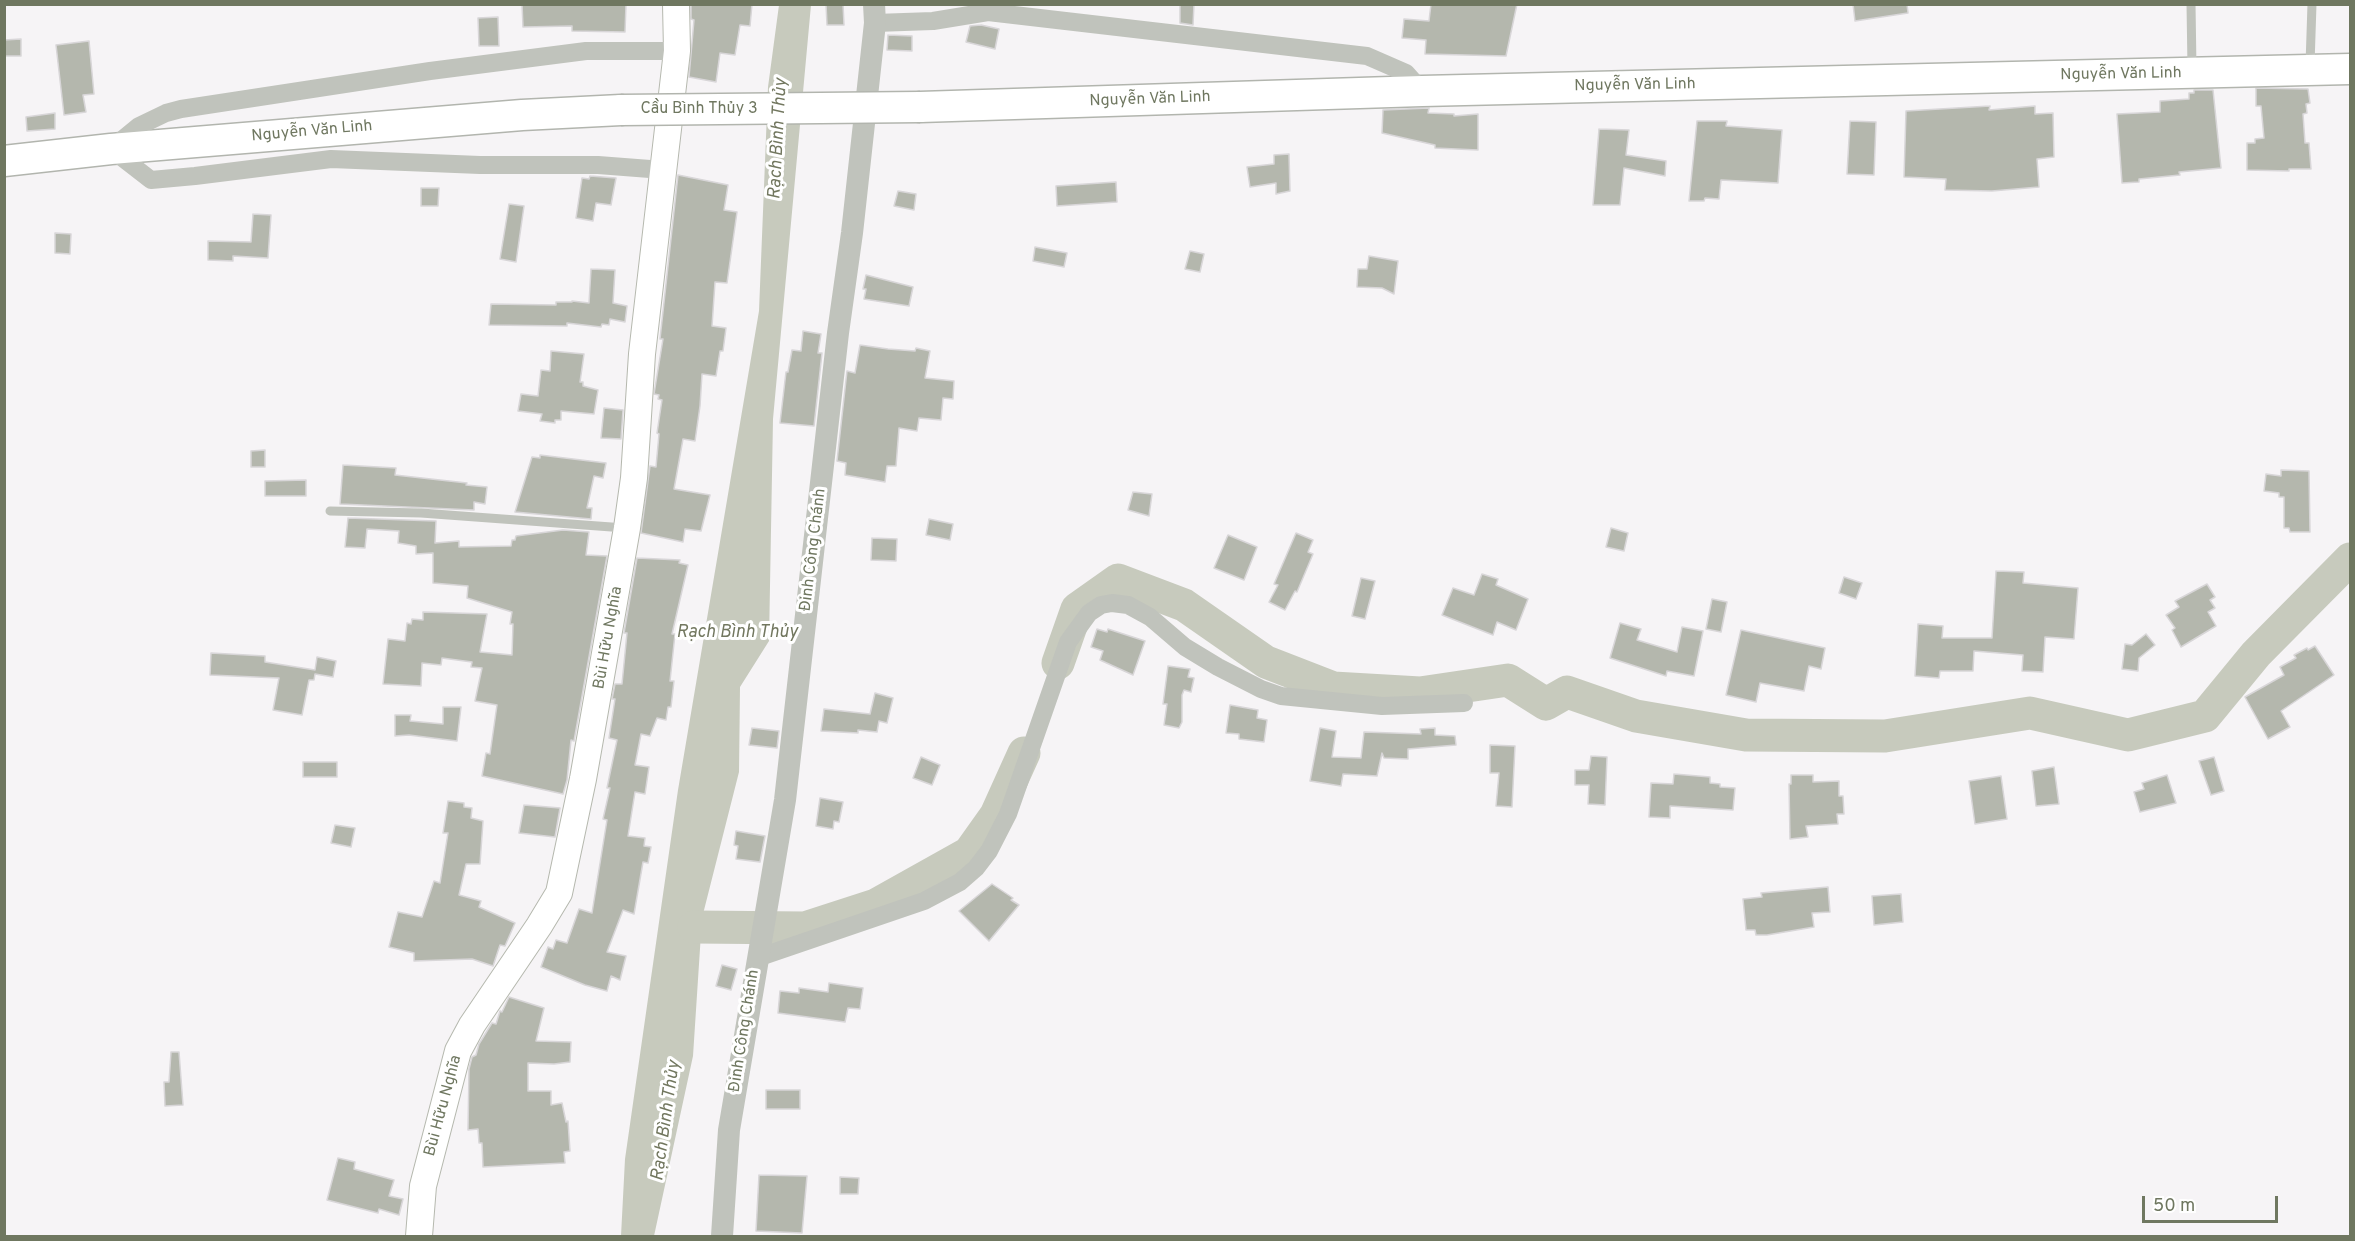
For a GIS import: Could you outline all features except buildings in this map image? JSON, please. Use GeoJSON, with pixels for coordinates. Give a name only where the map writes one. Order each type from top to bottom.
{"type":"FeatureCollection","features":[{"type":"Feature","properties":{"kind":"highway","name":"Nguyễn Văn Linh"},"geometry":{"type":"LineString","coordinates":[[920,107],[1422,91],[2350,69]]}},
{"type":"Feature","properties":{"kind":"highway","name":"Cầu Bình Thủy 3"},"geometry":{"type":"LineString","coordinates":[[621,110],[920,107]]}},
{"type":"Feature","properties":{"kind":"highway","name":"Nguyễn Văn Linh"},"geometry":{"type":"LineString","coordinates":[[4,161],[111,149],[533,114],[621,110]]}},
{"type":"Feature","properties":{"kind":"main road","name":"Bùi Hữu Nghĩa"},"geometry":{"type":"LineString","coordinates":[[419,1236],[423,1186],[458,1051],[472,1025],[559,893],[593,731],[634,478],[642,354],[677,51],[676,4]]}},
{"type":"Feature","properties":{"kind":"street"},"geometry":{"type":"LineString","coordinates":[[874,14],[933,21],[988,12],[1367,56],[1406,73],[1422,91]]}},
{"type":"Feature","properties":{"kind":"street","name":"Đinh Công Chánh"},"geometry":{"type":"LineString","coordinates":[[722,1236],[729,1130],[757,954],[785,800],[874,14]]}},
{"type":"Feature","properties":{"kind":"street"},"geometry":{"type":"LineString","coordinates":[[663,170],[597,165],[480,165],[332,159],[151,180],[111,149],[139,126],[166,113],[181,110],[419,73],[586,51],[677,51]]}},
{"type":"Feature","properties":{"kind":"street"},"geometry":{"type":"LineString","coordinates":[[757,954],[924,901],[960,882],[976,868],[989,851],[1008,814],[1068,642],[1089,612],[1101,605],[1112,603],[1128,605],[1150,617],[1185,647],[1218,667],[1261,689],[1281,696],[1382,706],[1464,703]]}},
{"type":"Feature","properties":{"kind":"lane"},"geometry":{"type":"LineString","coordinates":[[2191,4],[2192,73]]}},
{"type":"Feature","properties":{"kind":"lane"},"geometry":{"type":"LineString","coordinates":[[2310,70],[2312,4]]}},
{"type":"Feature","properties":{"kind":"lane"},"geometry":{"type":"LineString","coordinates":[[330,511],[421,513],[627,528]]}},
{"type":"Feature","properties":{"kind":"water","name":"Rạch Bình Thủy"},"geometry":{"type":"Polygon","coordinates":[[[779,5],[811,5],[773,419],[769,641],[740,687],[739,772],[702,918],[693,1056],[654,1236],[621,1236],[625,1159],[678,790],[759,311],[768,87],[779,5]]]}},
{"type":"Feature","properties":{"kind":"waterway"},"geometry":{"type":"LineString","coordinates":[[1058,663],[1077,609],[1118,580],[1184,605],[1266,662],[1333,688],[1420,693],[1508,680],[1546,704],[1567,692],[1636,716],[1746,735],[1885,736],[2030,713],[2128,735],[2205,716],[2256,654],[2350,559]]}},
{"type":"Feature","properties":{"kind":"waterway"},"geometry":{"type":"LineString","coordinates":[[694,927],[805,928],[876,905],[969,853],[996,815],[1024,753]]}}]}
